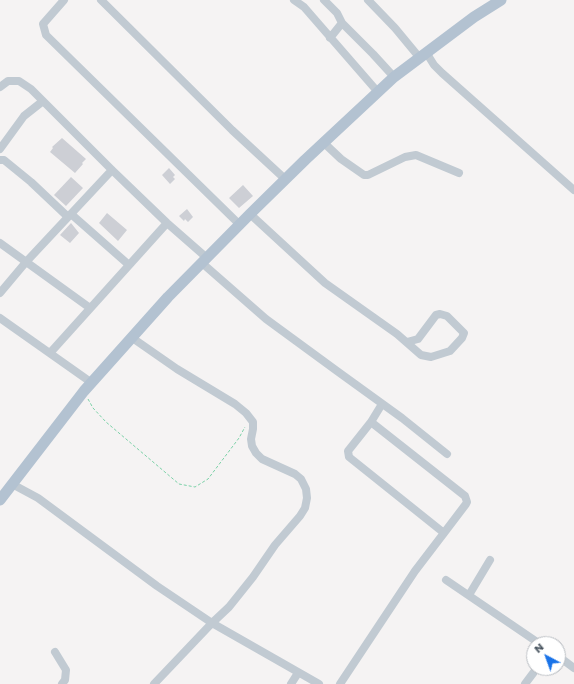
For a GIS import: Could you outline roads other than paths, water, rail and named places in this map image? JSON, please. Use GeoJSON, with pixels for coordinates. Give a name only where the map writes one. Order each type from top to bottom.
{"type":"FeatureCollection","features":[{"type":"Feature","properties":{"kind":"main road"},"geometry":{"type":"LineString","coordinates":[[0,500],[84,391],[168,297],[239,224],[323,142],[394,76],[474,17],[501,0]]}},
{"type":"Feature","properties":{"kind":"street"},"geometry":{"type":"LineString","coordinates":[[64,0],[43,24],[46,35],[239,224]]}},
{"type":"Feature","properties":{"kind":"street"},"geometry":{"type":"LineString","coordinates":[[101,0],[232,130],[285,179]]}},
{"type":"Feature","properties":{"kind":"street"},"geometry":{"type":"LineString","coordinates":[[294,0],[304,7],[377,91]]}},
{"type":"Feature","properties":{"kind":"street"},"geometry":{"type":"LineString","coordinates":[[324,0],[337,13],[342,23],[394,76]]}},
{"type":"Feature","properties":{"kind":"street"},"geometry":{"type":"LineString","coordinates":[[368,0],[395,28],[429,57],[442,73],[574,190]]}},
{"type":"Feature","properties":{"kind":"street"},"geometry":{"type":"LineString","coordinates":[[330,38],[342,23]]}},
{"type":"Feature","properties":{"kind":"street"},"geometry":{"type":"LineString","coordinates":[[0,87],[8,81],[19,81],[31,89],[112,170],[266,319],[402,418],[447,454]]}},
{"type":"Feature","properties":{"kind":"street"},"geometry":{"type":"LineString","coordinates":[[0,149],[24,116],[43,101]]}},
{"type":"Feature","properties":{"kind":"street"},"geometry":{"type":"LineString","coordinates":[[323,142],[341,159],[364,175],[373,173],[405,157],[416,155],[459,173]]}},
{"type":"Feature","properties":{"kind":"street"},"geometry":{"type":"LineString","coordinates":[[0,160],[4,160],[129,264]]}},
{"type":"Feature","properties":{"kind":"street"},"geometry":{"type":"LineString","coordinates":[[0,293],[26,262],[112,170]]}},
{"type":"Feature","properties":{"kind":"street"},"geometry":{"type":"LineString","coordinates":[[250,214],[324,283],[397,334],[406,342],[421,355],[431,358],[450,350],[456,346],[464,333],[447,316],[440,314],[436,315],[418,339],[406,342]]}},
{"type":"Feature","properties":{"kind":"street"},"geometry":{"type":"LineString","coordinates":[[50,353],[167,223]]}},
{"type":"Feature","properties":{"kind":"street"},"geometry":{"type":"LineString","coordinates":[[0,243],[90,308]]}},
{"type":"Feature","properties":{"kind":"street"},"geometry":{"type":"LineString","coordinates":[[0,318],[92,383]]}},
{"type":"Feature","properties":{"kind":"street"},"geometry":{"type":"LineString","coordinates":[[131,337],[177,369],[235,404],[246,413],[253,422],[251,439],[252,446],[256,453],[262,459],[296,474],[301,479],[306,489],[307,498],[305,508],[300,516],[275,545],[253,577],[229,607],[154,684]]}},
{"type":"Feature","properties":{"kind":"street"},"geometry":{"type":"LineString","coordinates":[[382,404],[371,422],[348,451],[349,457],[444,533]]}},
{"type":"Feature","properties":{"kind":"street"},"geometry":{"type":"LineString","coordinates":[[340,684],[415,571],[466,504],[465,496],[371,422]]}},
{"type":"Feature","properties":{"kind":"street"},"geometry":{"type":"LineString","coordinates":[[12,484],[38,498],[157,586],[212,623],[318,684]]}},
{"type":"Feature","properties":{"kind":"street"},"geometry":{"type":"LineString","coordinates":[[468,595],[490,560]]}},
{"type":"Feature","properties":{"kind":"street"},"geometry":{"type":"LineString","coordinates":[[446,580],[528,636]]}},
{"type":"Feature","properties":{"kind":"street"},"geometry":{"type":"LineString","coordinates":[[55,652],[66,670],[66,675],[62,684]]}},
{"type":"Feature","properties":{"kind":"street"},"geometry":{"type":"LineString","coordinates":[[291,684],[298,673]]}}]}
